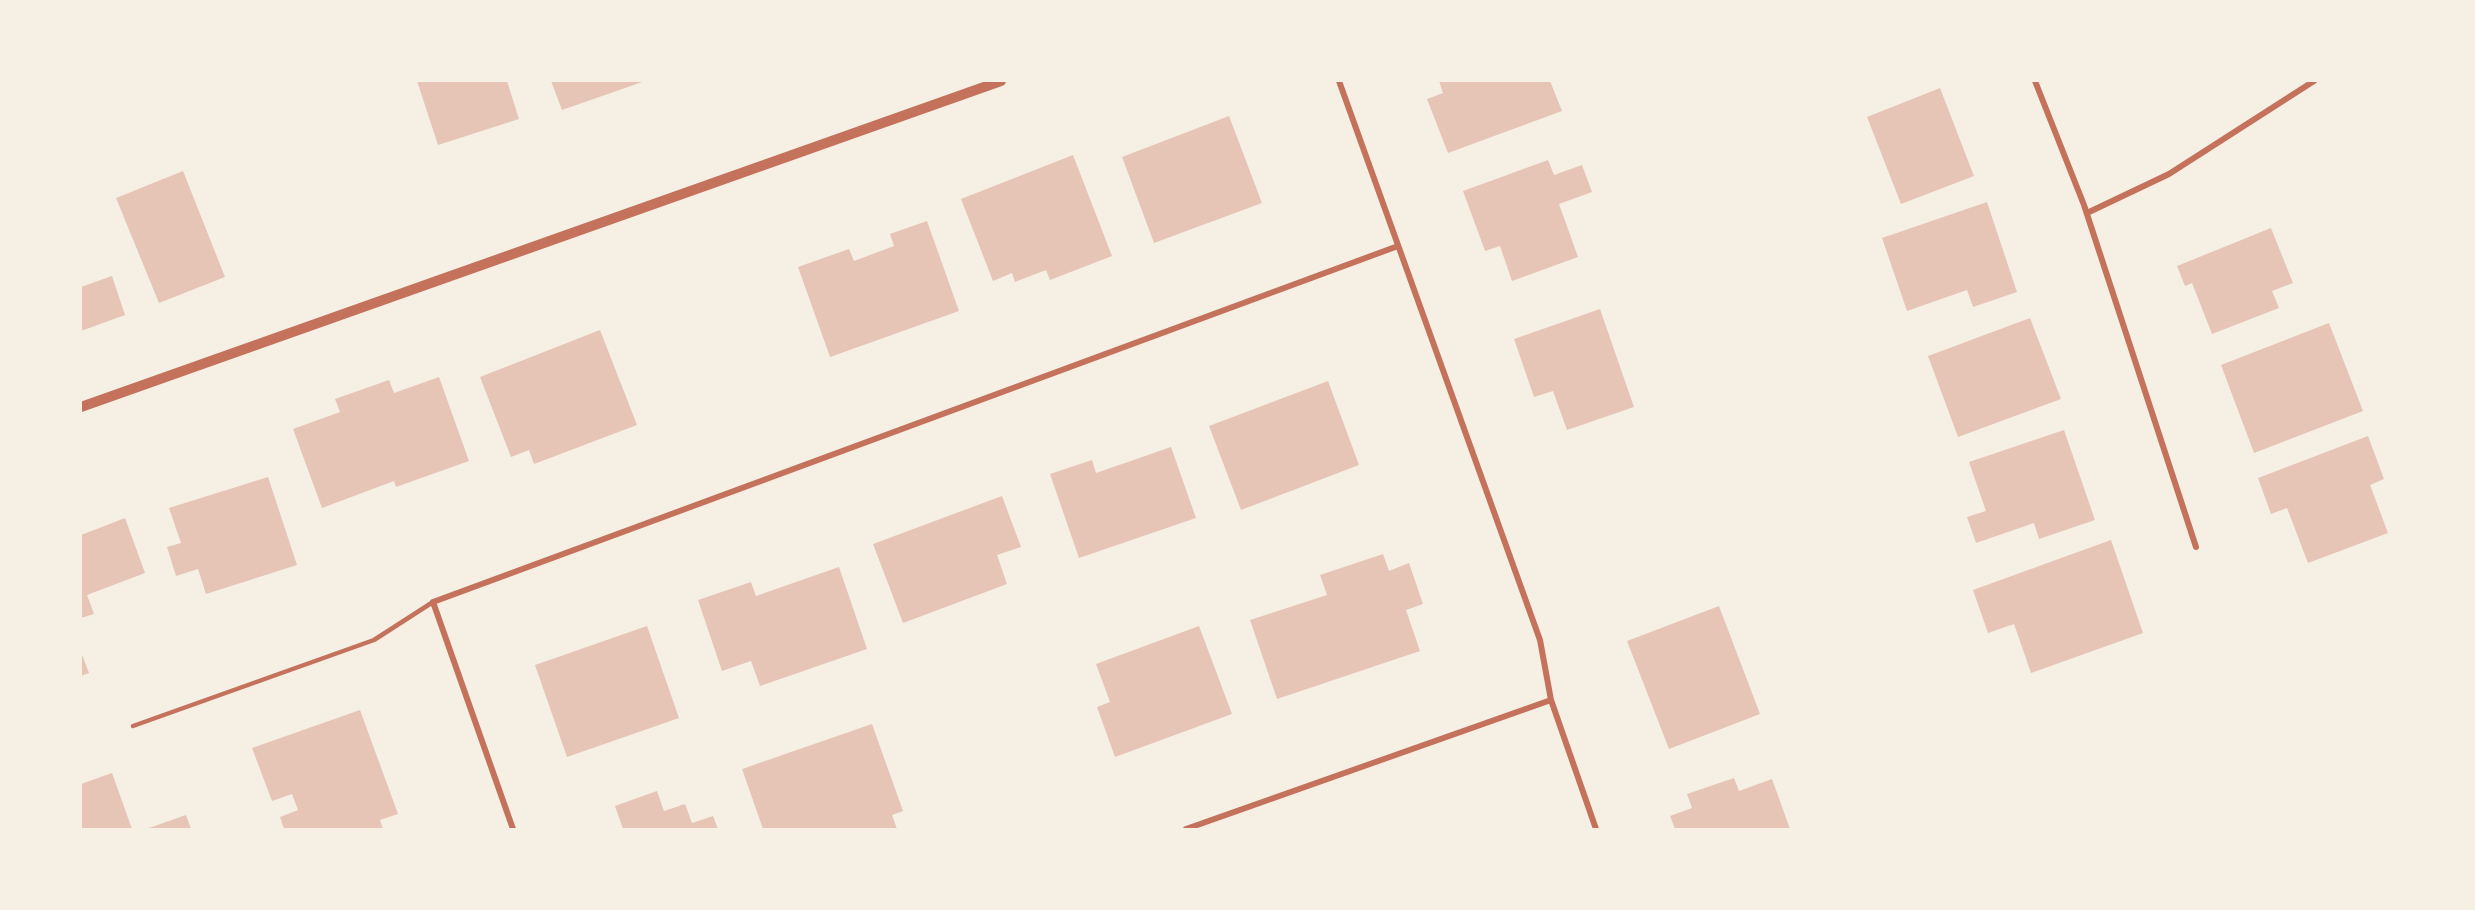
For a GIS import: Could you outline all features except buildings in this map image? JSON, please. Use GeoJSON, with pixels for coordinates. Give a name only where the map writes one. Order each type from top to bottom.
{"type":"FeatureCollection","features":[{"type":"Feature","properties":{"kind":"street"},"geometry":{"type":"LineString","coordinates":[[81,407],[1001,81]]}},
{"type":"Feature","properties":{"kind":"street"},"geometry":{"type":"LineString","coordinates":[[1339,81],[1540,640],[1551,700],[1596,829]]}},
{"type":"Feature","properties":{"kind":"street"},"geometry":{"type":"LineString","coordinates":[[2035,81],[2087,213],[2196,548]]}},
{"type":"Feature","properties":{"kind":"street"},"geometry":{"type":"LineString","coordinates":[[2087,213],[2169,174],[2314,81]]}},
{"type":"Feature","properties":{"kind":"street"},"geometry":{"type":"LineString","coordinates":[[513,829],[433,602],[1398,246]]}},
{"type":"Feature","properties":{"kind":"street"},"geometry":{"type":"LineString","coordinates":[[1186,829],[1551,700]]}},
{"type":"Feature","properties":{"kind":"lane"},"geometry":{"type":"LineString","coordinates":[[133,726],[374,640],[433,602]]}}]}
